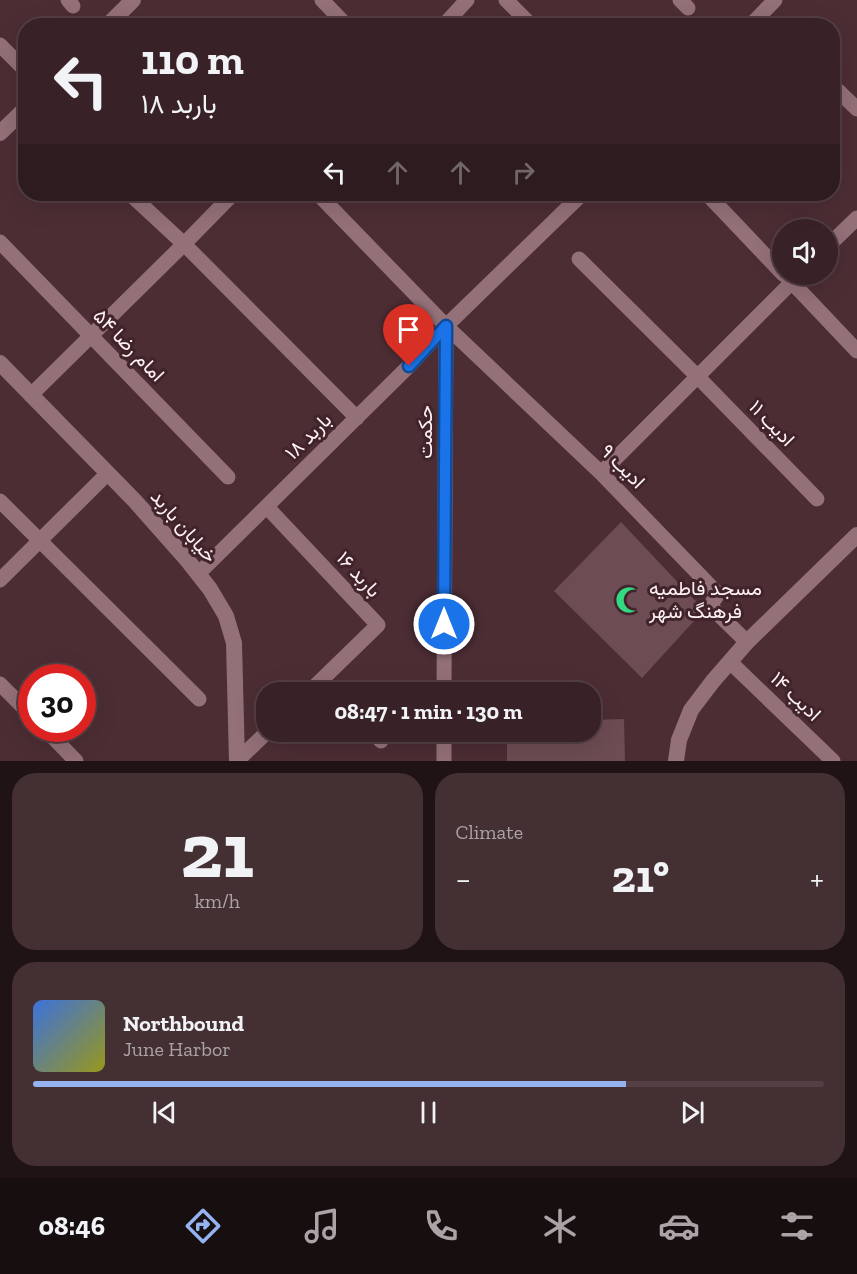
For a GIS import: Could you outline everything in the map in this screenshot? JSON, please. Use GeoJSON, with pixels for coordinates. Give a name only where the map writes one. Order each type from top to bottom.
{"type":"FeatureCollection","features":[{"type":"Feature","properties":{"kind":"street"},"geometry":{"type":"LineString","coordinates":[[116,18],[133,0]]}},
{"type":"Feature","properties":{"kind":"street"},"geometry":{"type":"LineString","coordinates":[[322,0],[339,18]]}},
{"type":"Feature","properties":{"kind":"street"},"geometry":{"type":"LineString","coordinates":[[450,18],[467,0]]}},
{"type":"Feature","properties":{"kind":"street"},"geometry":{"type":"LineString","coordinates":[[506,0],[524,18]]}},
{"type":"Feature","properties":{"kind":"street"},"geometry":{"type":"LineString","coordinates":[[758,18],[776,0]]}},
{"type":"Feature","properties":{"kind":"street"},"geometry":{"type":"LineString","coordinates":[[0,45],[18,62]]}},
{"type":"Feature","properties":{"kind":"street"},"geometry":{"type":"LineString","coordinates":[[840,92],[857,109]]}},
{"type":"Feature","properties":{"kind":"street"},"geometry":{"type":"LineString","coordinates":[[0,133],[18,116]]}},
{"type":"Feature","properties":{"kind":"street"},"geometry":{"type":"LineString","coordinates":[[137,201],[184,244],[357,417]]}},
{"type":"Feature","properties":{"kind":"street"},"geometry":{"type":"LineString","coordinates":[[32,395],[226,201]]}},
{"type":"Feature","properties":{"kind":"street","name":"ادیب ۹"},"geometry":{"type":"LineString","coordinates":[[325,201],[446,326],[601,473],[718,594],[710,606],[747,642]]}},
{"type":"Feature","properties":{"kind":"street"},"geometry":{"type":"LineString","coordinates":[[446,326],[575,201]]}},
{"type":"Feature","properties":{"kind":"street"},"geometry":{"type":"LineString","coordinates":[[714,201],[772,259]]}},
{"type":"Feature","properties":{"kind":"street"},"geometry":{"type":"LineString","coordinates":[[838,238],[854,225]]}},
{"type":"Feature","properties":{"kind":"street","name":"امام رضا ۵۴"},"geometry":{"type":"LineString","coordinates":[[0,242],[228,477]]}},
{"type":"Feature","properties":{"kind":"street","name":"ادیب ۱۱"},"geometry":{"type":"LineString","coordinates":[[579,259],[817,499]]}},
{"type":"Feature","properties":{"kind":"street"},"geometry":{"type":"LineString","coordinates":[[601,473],[698,377],[781,285]]}},
{"type":"Feature","properties":{"kind":"street"},"geometry":{"type":"LineString","coordinates":[[797,285],[857,351]]}},
{"type":"Feature","properties":{"kind":"street","name":"باربد ۱۸"},"geometry":{"type":"LineString","coordinates":[[198,574],[409,366],[446,326]]}},
{"type":"Feature","properties":{"kind":"street","name":"حکمت"},"geometry":{"type":"LineString","coordinates":[[444,682],[446,326]]}},
{"type":"Feature","properties":{"kind":"street","name":"خیابان باربد"},"geometry":{"type":"LineString","coordinates":[[0,363],[135,501],[210,589],[226,616],[234,643],[237,761]]}},
{"type":"Feature","properties":{"kind":"street"},"geometry":{"type":"LineString","coordinates":[[0,580],[108,473]]}},
{"type":"Feature","properties":{"kind":"street"},"geometry":{"type":"LineString","coordinates":[[0,501],[199,699]]}},
{"type":"Feature","properties":{"kind":"street","name":"باربد ۱۶"},"geometry":{"type":"LineString","coordinates":[[267,507],[378,625],[320,681]]}},
{"type":"Feature","properties":{"kind":"street"},"geometry":{"type":"LineString","coordinates":[[676,761],[679,740],[691,710],[713,681],[747,642],[857,535]]}},
{"type":"Feature","properties":{"kind":"street","name":"ادیب ۱۴"},"geometry":{"type":"LineString","coordinates":[[730,662],[833,761]]}},
{"type":"Feature","properties":{"kind":"street"},"geometry":{"type":"LineString","coordinates":[[0,684],[18,702]]}},
{"type":"Feature","properties":{"kind":"street"},"geometry":{"type":"LineString","coordinates":[[58,742],[76,761]]}},
{"type":"Feature","properties":{"kind":"street"},"geometry":{"type":"LineString","coordinates":[[237,761],[257,742]]}},
{"type":"Feature","properties":{"kind":"street"},"geometry":{"type":"LineString","coordinates":[[444,742],[444,761]]}},
{"type":"Feature","properties":{"kind":"building","name":"مسجد فاطمیه فرهنگ شهر"},"geometry":{"type":"Polygon","coordinates":[[[621,522],[704,610],[642,678],[554,591],[621,522]]]}},
{"type":"Feature","properties":{"kind":"building"},"geometry":{"type":"Polygon","coordinates":[[[624,719],[625,761],[507,761],[507,742],[601,742],[601,720],[624,719]]]}},
{"type":"Feature","properties":{"kind":"place","name":"مسجد فاطمیه فرهنگ شهر"},"geometry":{"type":"Point","coordinates":[629,600]}},
{"type":"Feature","properties":{"kind":"route"},"geometry":{"type":"LineString","coordinates":[[409,366],[446,326],[444,624]]}}]}
